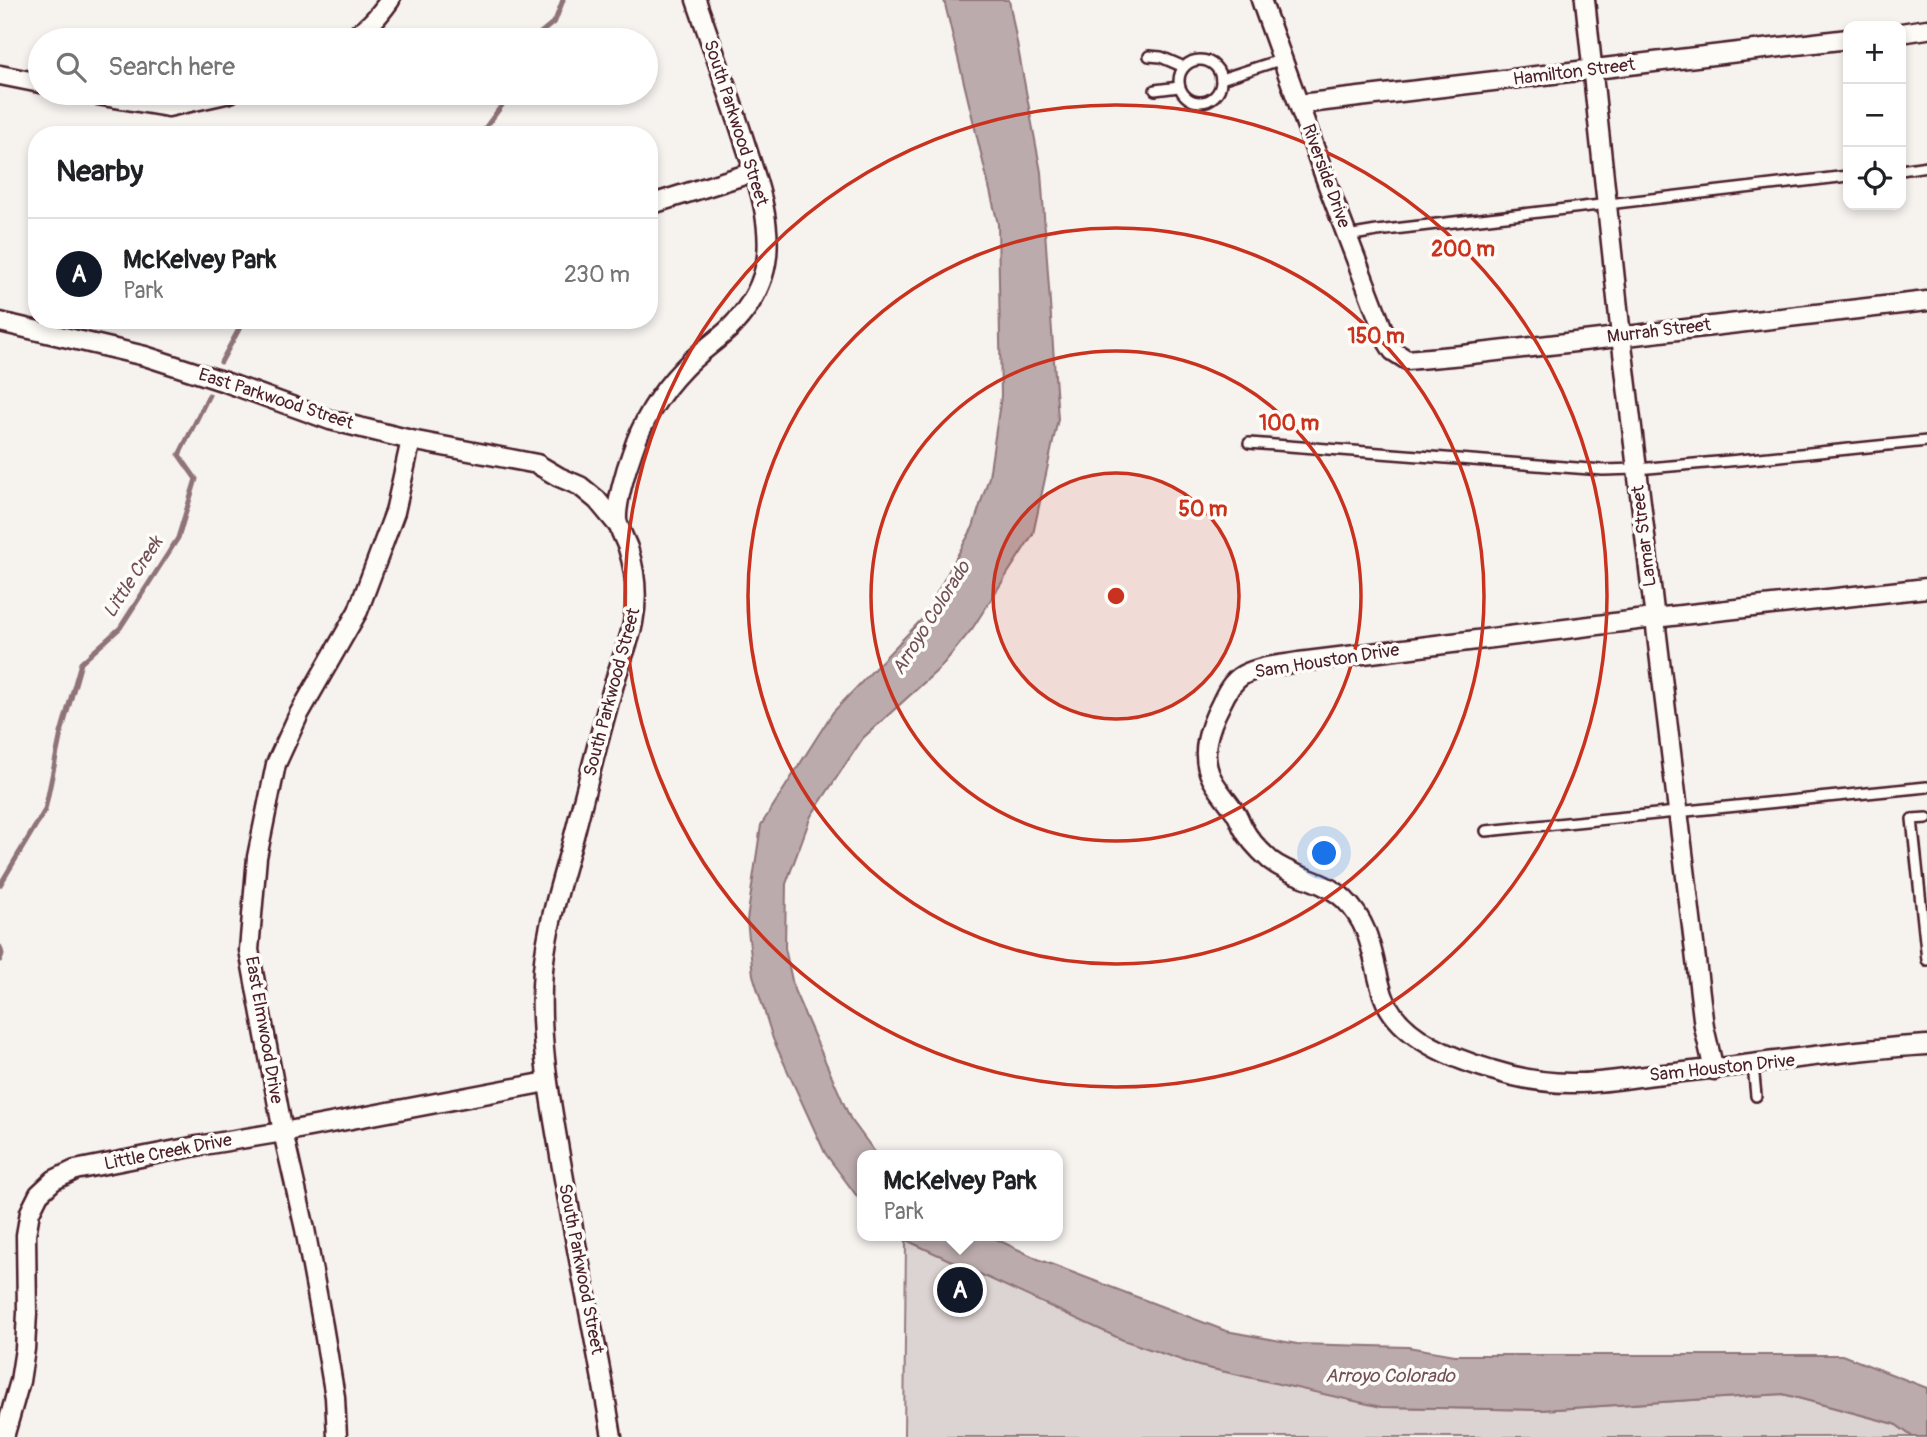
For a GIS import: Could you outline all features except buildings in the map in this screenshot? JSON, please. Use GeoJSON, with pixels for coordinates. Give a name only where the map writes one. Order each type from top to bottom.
{"type":"FeatureCollection","features":[{"type":"Feature","properties":{"kind":"street"},"geometry":{"type":"LineString","coordinates":[[366,28],[390,0]]}},
{"type":"Feature","properties":{"kind":"street","name":"South Parkwood Street"},"geometry":{"type":"LineString","coordinates":[[612,1437],[544,1063],[542,1008],[545,953],[617,673],[632,628],[636,604],[635,579],[631,556],[617,524],[629,461],[651,410],[685,367],[728,329],[747,308],[760,284],[767,258],[763,202],[696,0]]}},
{"type":"Feature","properties":{"kind":"street","name":"Riverside Drive"},"geometry":{"type":"LineString","coordinates":[[1261,0],[1347,236],[1393,351]]}},
{"type":"Feature","properties":{"kind":"street","name":"Lamar Street"},"geometry":{"type":"LineString","coordinates":[[1585,0],[1654,618],[1704,1027],[1714,1070]]}},
{"type":"Feature","properties":{"kind":"street"},"geometry":{"type":"LineString","coordinates":[[1906,32],[1927,29]]}},
{"type":"Feature","properties":{"kind":"street","name":"Hamilton Street"},"geometry":{"type":"LineString","coordinates":[[1300,104],[1843,40]]}},
{"type":"Feature","properties":{"kind":"street"},"geometry":{"type":"LineString","coordinates":[[0,75],[28,81]]}},
{"type":"Feature","properties":{"kind":"street"},"geometry":{"type":"LineString","coordinates":[[156,105],[177,105]]}},
{"type":"Feature","properties":{"kind":"street"},"geometry":{"type":"LineString","coordinates":[[658,202],[754,172]]}},
{"type":"Feature","properties":{"kind":"street","name":"Murrah Street"},"geometry":{"type":"LineString","coordinates":[[1393,351],[1407,360],[1463,355],[1927,300]]}},
{"type":"Feature","properties":{"kind":"street","name":"East Parkwood Street"},"geometry":{"type":"LineString","coordinates":[[0,322],[28,329]]}},
{"type":"Feature","properties":{"kind":"street","name":"East Parkwood Street"},"geometry":{"type":"LineString","coordinates":[[30,329],[145,356],[330,420],[411,440],[537,464],[580,486],[597,500],[617,524]]}},
{"type":"Feature","properties":{"kind":"street","name":"East Elmwood Drive"},"geometry":{"type":"LineString","coordinates":[[337,1437],[335,1396],[321,1314],[249,950],[257,856],[276,764],[299,714],[358,611],[396,512],[411,440]]}},
{"type":"Feature","properties":{"kind":"street","name":"Sam Houston Drive"},"geometry":{"type":"LineString","coordinates":[[1927,588],[1654,618],[1262,668],[1242,676],[1229,688],[1212,721],[1206,758],[1211,777],[1256,846],[1270,860],[1287,870],[1326,886],[1344,899],[1358,916],[1368,935],[1390,1013],[1403,1027],[1440,1050],[1491,1070],[1518,1077],[1572,1083],[1714,1070],[1927,1045]]}},
{"type":"Feature","properties":{"kind":"street","name":"Little Creek Drive"},"geometry":{"type":"LineString","coordinates":[[4,1437],[20,1381],[25,1349],[26,1235],[30,1212],[39,1194],[54,1180],[75,1170],[547,1082]]}},
{"type":"Feature","properties":{"kind":"lane"},"geometry":{"type":"LineString","coordinates":[[1149,56],[1161,57],[1184,67]]}},
{"type":"Feature","properties":{"kind":"lane"},"geometry":{"type":"LineString","coordinates":[[1221,79],[1283,60]]}},
{"type":"Feature","properties":{"kind":"lane"},"geometry":{"type":"LineString","coordinates":[[1195,61],[1209,62],[1219,72],[1221,86],[1214,98],[1207,102],[1193,102],[1182,93],[1178,80],[1184,67],[1195,61]]}},
{"type":"Feature","properties":{"kind":"lane"},"geometry":{"type":"LineString","coordinates":[[1155,90],[1179,87]]}},
{"type":"Feature","properties":{"kind":"lane"},"geometry":{"type":"LineString","coordinates":[[1906,169],[1927,166]]}},
{"type":"Feature","properties":{"kind":"lane"},"geometry":{"type":"LineString","coordinates":[[1347,236],[1377,230],[1843,177]]}},
{"type":"Feature","properties":{"kind":"lane"},"geometry":{"type":"LineString","coordinates":[[1249,443],[1603,470],[1637,469],[1927,440]]}},
{"type":"Feature","properties":{"kind":"lane"},"geometry":{"type":"LineString","coordinates":[[1486,831],[1927,787]]}},
{"type":"Feature","properties":{"kind":"lane"},"geometry":{"type":"LineString","coordinates":[[1927,818],[1912,819],[1927,960]]}},
{"type":"Feature","properties":{"kind":"lane"},"geometry":{"type":"LineString","coordinates":[[1753,1065],[1756,1096]]}},
{"type":"Feature","properties":{"kind":"shaded area"},"geometry":{"type":"Polygon","coordinates":[[[906,1241],[908,1241],[1123,1339],[1199,1366],[1387,1407],[1541,1410],[1783,1394],[1895,1424],[1913,1437],[904,1437],[906,1241]]]}},
{"type":"Feature","properties":{"kind":"water","name":"Arroyo Colorado"},"geometry":{"type":"Polygon","coordinates":[[[944,0],[1009,0],[1041,172],[1058,419],[1033,534],[972,629],[940,668],[863,738],[811,816],[786,884],[785,948],[794,990],[850,1118],[873,1150],[857,1150],[857,1196],[825,1153],[773,1039],[753,975],[747,920],[761,825],[833,712],[923,618],[973,527],[989,477],[1001,396],[998,224],[944,0]]]}},
{"type":"Feature","properties":{"kind":"water","name":"Arroyo Colorado"},"geometry":{"type":"Polygon","coordinates":[[[908,1241],[1000,1241],[1040,1260],[1226,1331],[1297,1344],[1408,1347],[1455,1355],[1842,1355],[1927,1388],[1927,1437],[1913,1437],[1895,1424],[1783,1394],[1541,1410],[1381,1407],[1199,1366],[1123,1340],[908,1241]]]}},
{"type":"Feature","properties":{"kind":"waterway","name":"Little Creek"},"geometry":{"type":"LineString","coordinates":[[547,28],[555,21],[563,0]]}},
{"type":"Feature","properties":{"kind":"waterway","name":"Little Creek"},"geometry":{"type":"LineString","coordinates":[[487,126],[502,105]]}},
{"type":"Feature","properties":{"kind":"waterway","name":"Little Creek"},"geometry":{"type":"LineString","coordinates":[[221,362],[239,329]]}},
{"type":"Feature","properties":{"kind":"waterway","name":"Little Creek"},"geometry":{"type":"LineString","coordinates":[[0,885],[45,810],[61,733],[81,663],[120,628],[178,538],[196,479],[179,455],[209,395]]}},
{"type":"Feature","properties":{"kind":"waterway","name":"Little Creek"},"geometry":{"type":"LineString","coordinates":[[0,947],[0,960]]}},
{"type":"Feature","properties":{"kind":"place","name":"McKelvey Park"},"geometry":{"type":"Point","coordinates":[960,1290]}}]}
